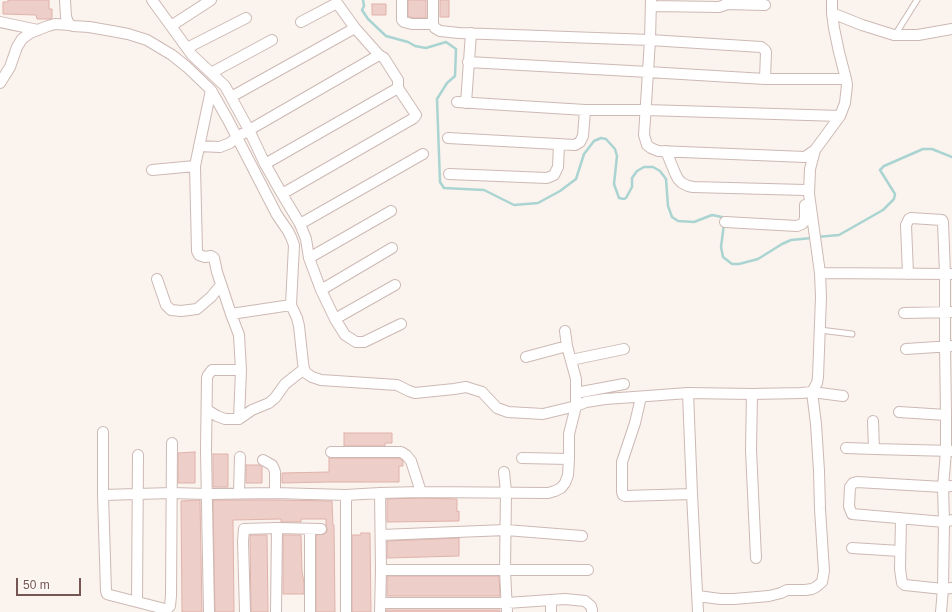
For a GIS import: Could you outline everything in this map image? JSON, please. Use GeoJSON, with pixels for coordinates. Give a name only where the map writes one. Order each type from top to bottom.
{"type":"FeatureCollection","features":[{"type":"Feature","properties":{"kind":"street"},"geometry":{"type":"LineString","coordinates":[[65,0],[66,17],[70,25]]}},
{"type":"Feature","properties":{"kind":"street"},"geometry":{"type":"LineString","coordinates":[[152,0],[192,55],[225,86],[249,130],[265,164],[300,224],[306,239],[309,258],[321,290],[335,319],[345,335],[356,342],[364,342],[401,324]]}},
{"type":"Feature","properties":{"kind":"street"},"geometry":{"type":"LineString","coordinates":[[171,26],[211,0]]}},
{"type":"Feature","properties":{"kind":"street"},"geometry":{"type":"LineString","coordinates":[[402,0],[402,20],[404,22],[412,24],[433,24]]}},
{"type":"Feature","properties":{"kind":"street"},"geometry":{"type":"LineString","coordinates":[[433,0],[433,24],[435,28],[440,31],[650,40],[761,47],[766,52],[766,79]]}},
{"type":"Feature","properties":{"kind":"street"},"geometry":{"type":"LineString","coordinates":[[765,5],[726,2],[725,5],[719,7],[651,3],[644,135],[647,145],[658,151],[805,157],[815,150],[840,116],[846,97],[846,79],[839,52],[832,13],[832,0]]}},
{"type":"Feature","properties":{"kind":"street"},"geometry":{"type":"LineString","coordinates":[[282,194],[414,118],[416,115],[398,88],[398,80],[384,58],[354,28],[337,3],[301,22]]}},
{"type":"Feature","properties":{"kind":"street"},"geometry":{"type":"LineString","coordinates":[[832,13],[894,36],[918,35],[952,29]]}},
{"type":"Feature","properties":{"kind":"street"},"geometry":{"type":"LineString","coordinates":[[187,48],[246,18]]}},
{"type":"Feature","properties":{"kind":"street"},"geometry":{"type":"LineString","coordinates":[[0,22],[38,30]]}},
{"type":"Feature","properties":{"kind":"street"},"geometry":{"type":"LineString","coordinates":[[0,83],[10,66],[17,47],[22,39],[30,33],[55,24],[112,31],[147,40],[172,55],[187,67],[211,90],[277,215],[288,231],[294,245],[291,305],[299,326],[304,369],[306,374],[312,377],[337,382],[397,385],[415,393],[454,390],[466,387],[482,392],[497,408],[508,412],[543,414],[586,402],[605,399],[688,392],[752,394],[812,392],[843,396]]}},
{"type":"Feature","properties":{"kind":"street"},"geometry":{"type":"LineString","coordinates":[[231,97],[354,28]]}},
{"type":"Feature","properties":{"kind":"street"},"geometry":{"type":"LineString","coordinates":[[471,33],[461,102],[585,110],[646,110],[840,116]]}},
{"type":"Feature","properties":{"kind":"street"},"geometry":{"type":"LineString","coordinates":[[211,73],[272,40]]}},
{"type":"Feature","properties":{"kind":"street"},"geometry":{"type":"LineString","coordinates":[[199,146],[220,147],[230,142],[380,55]]}},
{"type":"Feature","properties":{"kind":"street"},"geometry":{"type":"LineString","coordinates":[[468,62],[766,79],[846,79]]}},
{"type":"Feature","properties":{"kind":"street"},"geometry":{"type":"LineString","coordinates":[[265,164],[398,88]]}},
{"type":"Feature","properties":{"kind":"street"},"geometry":{"type":"LineString","coordinates":[[211,90],[195,166],[197,251],[199,255],[211,256],[214,258],[217,272],[239,335],[241,370],[239,419]]}},
{"type":"Feature","properties":{"kind":"street"},"geometry":{"type":"LineString","coordinates":[[448,138],[575,145],[580,142],[583,136],[585,110]]}},
{"type":"Feature","properties":{"kind":"street"},"geometry":{"type":"LineString","coordinates":[[449,174],[547,178],[554,175],[558,167],[559,144]]}},
{"type":"Feature","properties":{"kind":"street"},"geometry":{"type":"LineString","coordinates":[[698,596],[734,599],[769,596],[787,590],[812,589],[822,582],[824,571],[819,471],[812,392],[817,383],[818,377],[821,297],[820,273],[808,194],[810,169],[815,150]]}},
{"type":"Feature","properties":{"kind":"street"},"geometry":{"type":"LineString","coordinates":[[666,151],[678,179],[682,184],[688,186],[805,190]]}},
{"type":"Feature","properties":{"kind":"street"},"geometry":{"type":"LineString","coordinates":[[300,224],[423,154]]}},
{"type":"Feature","properties":{"kind":"street"},"geometry":{"type":"LineString","coordinates":[[725,222],[790,226],[802,224],[805,218],[805,157]]}},
{"type":"Feature","properties":{"kind":"street"},"geometry":{"type":"LineString","coordinates":[[152,170],[195,166]]}},
{"type":"Feature","properties":{"kind":"street"},"geometry":{"type":"LineString","coordinates":[[309,258],[391,211]]}},
{"type":"Feature","properties":{"kind":"street"},"geometry":{"type":"LineString","coordinates":[[908,274],[906,225],[909,220],[911,218],[943,221],[949,274],[949,382],[946,415],[949,451],[947,588],[941,612]]}},
{"type":"Feature","properties":{"kind":"street"},"geometry":{"type":"LineString","coordinates":[[321,290],[392,248]]}},
{"type":"Feature","properties":{"kind":"street"},"geometry":{"type":"LineString","coordinates":[[820,273],[949,274]]}},
{"type":"Feature","properties":{"kind":"street"},"geometry":{"type":"LineString","coordinates":[[157,279],[166,305],[171,310],[181,311],[197,309],[211,298],[221,284]]}},
{"type":"Feature","properties":{"kind":"street"},"geometry":{"type":"LineString","coordinates":[[335,319],[395,285]]}},
{"type":"Feature","properties":{"kind":"street"},"geometry":{"type":"LineString","coordinates":[[231,314],[291,305]]}},
{"type":"Feature","properties":{"kind":"street"},"geometry":{"type":"LineString","coordinates":[[904,313],[949,312]]}},
{"type":"Feature","properties":{"kind":"street"},"geometry":{"type":"LineString","coordinates":[[103,495],[172,493],[346,494],[380,492],[548,493],[555,491],[561,488],[568,475],[569,434],[576,406],[576,379],[567,346],[565,331]]}},
{"type":"Feature","properties":{"kind":"street"},"geometry":{"type":"LineString","coordinates":[[526,357],[567,346]]}},
{"type":"Feature","properties":{"kind":"street"},"geometry":{"type":"LineString","coordinates":[[906,349],[948,346]]}},
{"type":"Feature","properties":{"kind":"street"},"geometry":{"type":"LineString","coordinates":[[571,360],[624,349]]}},
{"type":"Feature","properties":{"kind":"street"},"geometry":{"type":"LineString","coordinates":[[207,410],[225,419],[239,419],[252,410],[269,403],[275,398],[285,384],[304,369]]}},
{"type":"Feature","properties":{"kind":"street"},"geometry":{"type":"LineString","coordinates":[[209,612],[206,450],[207,378],[212,370],[241,370]]}},
{"type":"Feature","properties":{"kind":"street"},"geometry":{"type":"LineString","coordinates":[[576,393],[624,384]]}},
{"type":"Feature","properties":{"kind":"street"},"geometry":{"type":"LineString","coordinates":[[688,392],[698,612]]}},
{"type":"Feature","properties":{"kind":"street"},"geometry":{"type":"LineString","coordinates":[[752,394],[751,450],[756,558]]}},
{"type":"Feature","properties":{"kind":"street"},"geometry":{"type":"LineString","coordinates":[[641,397],[635,423],[622,462],[623,495],[692,494]]}},
{"type":"Feature","properties":{"kind":"street"},"geometry":{"type":"LineString","coordinates":[[899,412],[946,415]]}},
{"type":"Feature","properties":{"kind":"street"},"geometry":{"type":"LineString","coordinates":[[873,421],[874,449]]}},
{"type":"Feature","properties":{"kind":"street"},"geometry":{"type":"LineString","coordinates":[[103,432],[103,495],[107,594],[163,608],[168,608],[170,606],[171,596],[172,443]]}},
{"type":"Feature","properties":{"kind":"street"},"geometry":{"type":"LineString","coordinates":[[846,448],[949,451]]}},
{"type":"Feature","properties":{"kind":"street"},"geometry":{"type":"LineString","coordinates":[[331,452],[401,452],[406,455],[410,461],[421,492]]}},
{"type":"Feature","properties":{"kind":"street"},"geometry":{"type":"LineString","coordinates":[[137,602],[138,455]]}},
{"type":"Feature","properties":{"kind":"street"},"geometry":{"type":"LineString","coordinates":[[239,493],[240,457]]}},
{"type":"Feature","properties":{"kind":"street"},"geometry":{"type":"LineString","coordinates":[[522,458],[569,459]]}},
{"type":"Feature","properties":{"kind":"street"},"geometry":{"type":"LineString","coordinates":[[263,460],[272,465],[274,469],[275,493]]}},
{"type":"Feature","properties":{"kind":"street"},"geometry":{"type":"LineString","coordinates":[[504,472],[506,492],[505,570],[507,608]]}},
{"type":"Feature","properties":{"kind":"street"},"geometry":{"type":"LineString","coordinates":[[948,487],[857,482],[852,485],[850,490],[849,506],[852,514],[948,521]]}},
{"type":"Feature","properties":{"kind":"street"},"geometry":{"type":"LineString","coordinates":[[380,492],[382,570],[380,607],[507,608],[565,599],[585,601],[591,606],[592,612]]}},
{"type":"Feature","properties":{"kind":"street"},"geometry":{"type":"LineString","coordinates":[[346,494],[346,612]]}},
{"type":"Feature","properties":{"kind":"street"},"geometry":{"type":"LineString","coordinates":[[901,518],[900,569],[902,583],[905,585],[947,588]]}},
{"type":"Feature","properties":{"kind":"street"},"geometry":{"type":"LineString","coordinates":[[276,612],[277,528]]}},
{"type":"Feature","properties":{"kind":"street"},"geometry":{"type":"LineString","coordinates":[[310,528],[310,612]]}},
{"type":"Feature","properties":{"kind":"street"},"geometry":{"type":"LineString","coordinates":[[245,612],[243,541],[240,529],[321,529]]}},
{"type":"Feature","properties":{"kind":"street"},"geometry":{"type":"LineString","coordinates":[[381,535],[506,530],[582,536]]}},
{"type":"Feature","properties":{"kind":"street"},"geometry":{"type":"LineString","coordinates":[[852,548],[900,551]]}},
{"type":"Feature","properties":{"kind":"street"},"geometry":{"type":"LineString","coordinates":[[382,570],[588,570]]}},
{"type":"Feature","properties":{"kind":"street"},"geometry":{"type":"LineString","coordinates":[[551,600],[551,612]]}},
{"type":"Feature","properties":{"kind":"lane"},"geometry":{"type":"LineString","coordinates":[[894,36],[917,0]]}},
{"type":"Feature","properties":{"kind":"lane"},"geometry":{"type":"LineString","coordinates":[[820,330],[852,334]]}},
{"type":"Feature","properties":{"kind":"building"},"geometry":{"type":"Polygon","coordinates":[[[8,0],[49,0],[49,9],[52,9],[52,18],[37,19],[36,15],[3,14],[3,2],[8,2],[8,0]]]}},
{"type":"Feature","properties":{"kind":"building"},"geometry":{"type":"Polygon","coordinates":[[[408,0],[426,0],[426,18],[413,18],[408,16],[408,0]]]}},
{"type":"Feature","properties":{"kind":"building"},"geometry":{"type":"Polygon","coordinates":[[[440,0],[449,0],[449,17],[440,17],[440,0]]]}},
{"type":"Feature","properties":{"kind":"building"},"geometry":{"type":"Polygon","coordinates":[[[372,4],[386,4],[386,15],[372,15],[372,4]]]}},
{"type":"Feature","properties":{"kind":"building"},"geometry":{"type":"Polygon","coordinates":[[[344,433],[392,433],[392,443],[385,443],[385,446],[344,446],[344,433]]]}},
{"type":"Feature","properties":{"kind":"building"},"geometry":{"type":"Polygon","coordinates":[[[195,452],[195,483],[178,483],[178,453],[195,452]]]}},
{"type":"Feature","properties":{"kind":"building"},"geometry":{"type":"Polygon","coordinates":[[[213,454],[228,454],[228,487],[213,487],[213,454]]]}},
{"type":"Feature","properties":{"kind":"building"},"geometry":{"type":"Polygon","coordinates":[[[329,458],[399,458],[403,461],[403,466],[399,466],[399,482],[282,483],[282,473],[329,472],[329,458]]]}},
{"type":"Feature","properties":{"kind":"building"},"geometry":{"type":"Polygon","coordinates":[[[246,465],[259,465],[262,467],[262,483],[246,483],[246,465]]]}},
{"type":"Feature","properties":{"kind":"building"},"geometry":{"type":"Polygon","coordinates":[[[387,499],[457,499],[459,521],[387,522],[387,499]]]}},
{"type":"Feature","properties":{"kind":"building"},"geometry":{"type":"Polygon","coordinates":[[[200,500],[202,612],[182,612],[181,501],[200,500]]]}},
{"type":"Feature","properties":{"kind":"building"},"geometry":{"type":"Polygon","coordinates":[[[213,500],[332,501],[334,525],[335,612],[316,612],[316,535],[327,532],[326,519],[301,519],[301,522],[281,522],[281,519],[233,520],[234,612],[215,612],[213,500]]]}},
{"type":"Feature","properties":{"kind":"building"},"geometry":{"type":"Polygon","coordinates":[[[361,533],[370,533],[371,612],[352,612],[352,535],[361,535],[361,533]]]}},
{"type":"Feature","properties":{"kind":"building"},"geometry":{"type":"Polygon","coordinates":[[[250,535],[267,535],[268,612],[251,612],[250,535]]]}},
{"type":"Feature","properties":{"kind":"building"},"geometry":{"type":"Polygon","coordinates":[[[283,535],[301,535],[304,594],[283,594],[283,535]]]}},
{"type":"Feature","properties":{"kind":"building"},"geometry":{"type":"Polygon","coordinates":[[[459,538],[459,556],[387,558],[387,541],[459,538]]]}},
{"type":"Feature","properties":{"kind":"building"},"geometry":{"type":"Polygon","coordinates":[[[387,576],[499,576],[500,596],[387,596],[387,576]]]}},
{"type":"Feature","properties":{"kind":"building"},"geometry":{"type":"Polygon","coordinates":[[[387,610],[500,610],[500,612],[386,612],[387,610]]]}},
{"type":"Feature","properties":{"kind":"waterway"},"geometry":{"type":"LineString","coordinates":[[363,0],[364,6],[362,10],[368,19],[386,36],[408,42],[415,46],[426,48],[446,42],[456,49],[455,76],[447,83],[437,99],[440,182],[444,188],[484,190],[514,205],[538,203],[560,191],[576,179],[584,154],[594,141],[601,138],[606,139],[615,149],[617,156],[614,184],[619,198],[626,198],[632,187],[632,178],[637,171],[644,167],[653,167],[660,171],[666,179],[668,206],[672,217],[678,221],[694,222],[712,215],[722,217],[723,219]]}},
{"type":"Feature","properties":{"kind":"waterway"},"geometry":{"type":"LineString","coordinates":[[817,237],[839,235],[883,210],[894,199],[895,194],[880,170],[884,166],[923,149],[932,149],[952,157]]}},
{"type":"Feature","properties":{"kind":"waterway"},"geometry":{"type":"LineString","coordinates":[[724,224],[721,247],[723,257],[732,264],[739,264],[758,259],[791,240],[812,238]]}}]}
